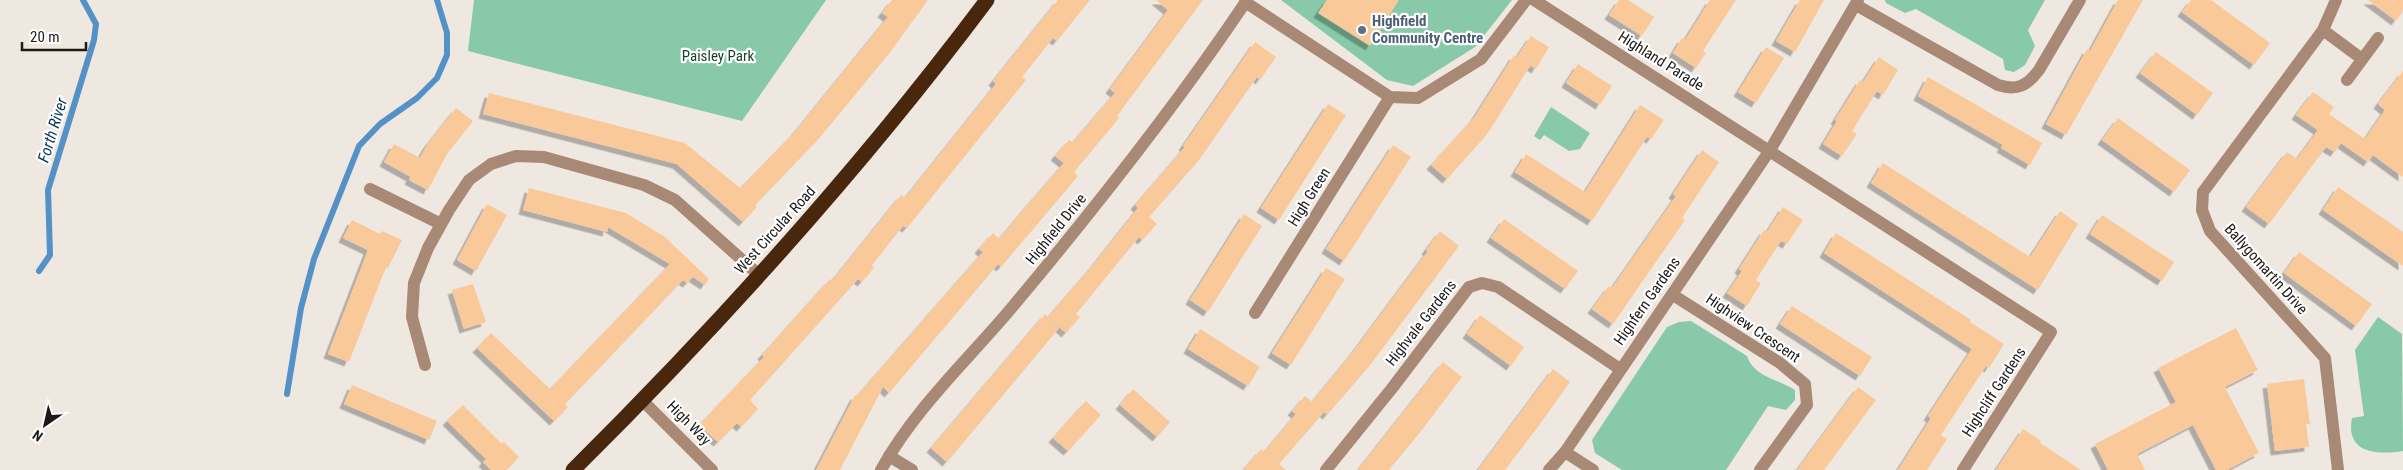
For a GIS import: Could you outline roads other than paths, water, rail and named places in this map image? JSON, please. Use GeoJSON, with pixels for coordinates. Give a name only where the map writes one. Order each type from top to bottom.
{"type":"FeatureCollection","features":[{"type":"Feature","properties":{"kind":"highway","name":"West Circular Road"},"geometry":{"type":"LineString","coordinates":[[573,470],[642,400],[759,275],[869,150],[987,0]]}},
{"type":"Feature","properties":{"kind":"street"},"geometry":{"type":"LineString","coordinates":[[1246,1],[1390,97],[1418,98],[1481,59],[1526,0]]}},
{"type":"Feature","properties":{"kind":"street","name":"Highland Parade"},"geometry":{"type":"LineString","coordinates":[[1534,0],[1770,150]]}},
{"type":"Feature","properties":{"kind":"street"},"geometry":{"type":"LineString","coordinates":[[1857,2],[1998,85],[2011,89],[2032,81],[2080,0]]}},
{"type":"Feature","properties":{"kind":"street","name":"Ballygomartin Drive"},"geometry":{"type":"LineString","coordinates":[[2336,0],[2323,30],[2203,192],[2202,210],[2210,231],[2325,358],[2338,470]]}},
{"type":"Feature","properties":{"kind":"street","name":"Highfield Drive"},"geometry":{"type":"LineString","coordinates":[[881,470],[913,420],[1013,306],[1111,188],[1246,1]]}},
{"type":"Feature","properties":{"kind":"street","name":"Highfern Gardens"},"geometry":{"type":"LineString","coordinates":[[1549,470],[1565,452],[1770,150],[1857,2]]}},
{"type":"Feature","properties":{"kind":"street"},"geometry":{"type":"LineString","coordinates":[[2323,30],[2362,59]]}},
{"type":"Feature","properties":{"kind":"street"},"geometry":{"type":"LineString","coordinates":[[2347,80],[2378,38]]}},
{"type":"Feature","properties":{"kind":"street","name":"High Green"},"geometry":{"type":"LineString","coordinates":[[1255,313],[1390,97]]}},
{"type":"Feature","properties":{"kind":"street","name":"Highcliff Gardens"},"geometry":{"type":"LineString","coordinates":[[1770,150],[2051,332],[1963,470]]}},
{"type":"Feature","properties":{"kind":"street"},"geometry":{"type":"LineString","coordinates":[[425,365],[412,317],[414,283],[428,248],[469,180],[492,164],[516,156],[544,157],[644,185],[676,200],[759,275]]}},
{"type":"Feature","properties":{"kind":"street"},"geometry":{"type":"LineString","coordinates":[[370,189],[441,224]]}},
{"type":"Feature","properties":{"kind":"street","name":"Highvale Gardens"},"geometry":{"type":"LineString","coordinates":[[1326,470],[1393,387],[1469,287],[1482,283],[1498,287],[1620,369]]}},
{"type":"Feature","properties":{"kind":"street","name":"Highview Crescent"},"geometry":{"type":"LineString","coordinates":[[1673,295],[1780,363],[1805,384],[1807,405],[1760,470]]}},
{"type":"Feature","properties":{"kind":"street","name":"High Way"},"geometry":{"type":"LineString","coordinates":[[642,400],[712,470]]}},
{"type":"Feature","properties":{"kind":"street"},"geometry":{"type":"LineString","coordinates":[[1565,452],[1593,470]]}},
{"type":"Feature","properties":{"kind":"street"},"geometry":{"type":"LineString","coordinates":[[889,456],[912,470]]}},
{"type":"Feature","properties":{"kind":"waterway","name":"Forth River"},"geometry":{"type":"LineString","coordinates":[[39,271],[50,255],[48,190],[94,40],[96,24],[83,0]]}},
{"type":"Feature","properties":{"kind":"waterway"},"geometry":{"type":"LineString","coordinates":[[287,394],[301,308],[314,259],[359,146],[380,124],[417,98],[437,78],[447,55],[447,33],[437,0]]}},
{"type":"Feature","properties":{"kind":"place","name":"Highfield Community Centre"},"geometry":{"type":"Point","coordinates":[1362,30]}},
{"type":"Feature","properties":{"kind":"park label","name":"Paisley Park"},"geometry":{"type":"Point","coordinates":[718,56]}}]}
